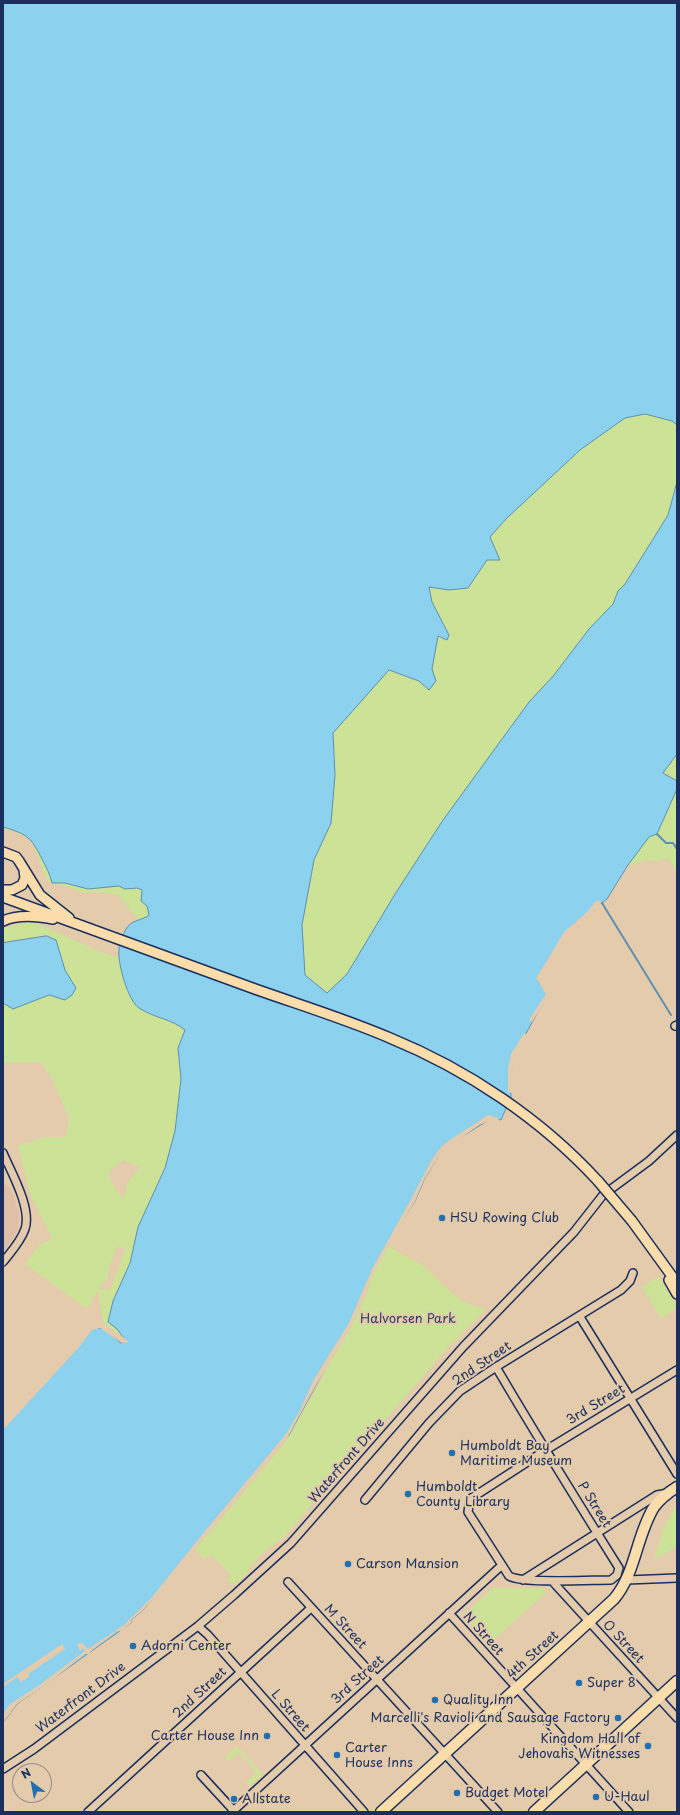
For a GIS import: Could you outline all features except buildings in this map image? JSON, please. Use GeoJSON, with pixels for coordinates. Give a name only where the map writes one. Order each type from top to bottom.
{"type":"FeatureCollection","features":[{"type":"Feature","properties":{"kind":"highway","name":"4th Street"},"geometry":{"type":"LineString","coordinates":[[381,1812],[614,1599],[627,1580],[647,1521],[655,1506],[668,1493],[677,1487]]}},
{"type":"Feature","properties":{"kind":"highway"},"geometry":{"type":"LineString","coordinates":[[534,1812],[677,1681]]}},
{"type":"Feature","properties":{"kind":"main road"},"geometry":{"type":"LineString","coordinates":[[3,852],[16,857],[20,861],[40,895],[79,924]]}},
{"type":"Feature","properties":{"kind":"main road"},"geometry":{"type":"LineString","coordinates":[[3,890],[12,890],[22,885],[25,878],[24,870]]}},
{"type":"Feature","properties":{"kind":"main road"},"geometry":{"type":"LineString","coordinates":[[3,897],[390,1037],[446,1064],[482,1085],[529,1117],[583,1165],[632,1221],[658,1259],[677,1283]]}},
{"type":"Feature","properties":{"kind":"main road"},"geometry":{"type":"LineString","coordinates":[[3,921],[26,916],[51,918],[79,924]]}},
{"type":"Feature","properties":{"kind":"main road"},"geometry":{"type":"LineString","coordinates":[[658,1259],[677,1294]]}},
{"type":"Feature","properties":{"kind":"street","name":"Waterfront Drive"},"geometry":{"type":"LineString","coordinates":[[3,1769],[34,1750],[198,1626],[234,1596],[291,1543],[463,1347],[574,1232],[603,1195],[649,1161],[677,1135]]}},
{"type":"Feature","properties":{"kind":"street"},"geometry":{"type":"LineString","coordinates":[[3,1153],[25,1205],[27,1220],[20,1239],[3,1262]]}},
{"type":"Feature","properties":{"kind":"street","name":"2nd Street"},"geometry":{"type":"LineString","coordinates":[[365,1500],[429,1423],[449,1402],[470,1384],[580,1317],[626,1286],[633,1273]]}},
{"type":"Feature","properties":{"kind":"street"},"geometry":{"type":"LineString","coordinates":[[580,1317],[677,1474]]}},
{"type":"Feature","properties":{"kind":"street","name":"P Street"},"geometry":{"type":"LineString","coordinates":[[496,1367],[619,1568],[617,1575],[611,1580],[552,1581]]}},
{"type":"Feature","properties":{"kind":"street","name":"3rd Street"},"geometry":{"type":"LineString","coordinates":[[233,1812],[501,1566],[468,1512],[468,1502],[472,1496],[677,1370]]}},
{"type":"Feature","properties":{"kind":"street","name":"4th Street"},"geometry":{"type":"LineString","coordinates":[[523,1580],[598,1534],[656,1495],[668,1493]]}},
{"type":"Feature","properties":{"kind":"street"},"geometry":{"type":"LineString","coordinates":[[501,1566],[508,1576],[514,1579],[552,1581]]}},
{"type":"Feature","properties":{"kind":"street"},"geometry":{"type":"LineString","coordinates":[[627,1580],[677,1578]]}},
{"type":"Feature","properties":{"kind":"street","name":"O Street"},"geometry":{"type":"LineString","coordinates":[[552,1581],[677,1718]]}},
{"type":"Feature","properties":{"kind":"street","name":"M Street"},"geometry":{"type":"LineString","coordinates":[[288,1582],[498,1812]]}},
{"type":"Feature","properties":{"kind":"street","name":"2nd Street"},"geometry":{"type":"LineString","coordinates":[[93,1810],[312,1608]]}},
{"type":"Feature","properties":{"kind":"street","name":"N Street"},"geometry":{"type":"LineString","coordinates":[[449,1613],[629,1812]]}},
{"type":"Feature","properties":{"kind":"street","name":"L Street"},"geometry":{"type":"LineString","coordinates":[[198,1626],[208,1635],[304,1746],[364,1812]]}},
{"type":"Feature","properties":{"kind":"street"},"geometry":{"type":"LineString","coordinates":[[201,1775],[233,1812]]}},
{"type":"Feature","properties":{"kind":"shaded area"},"geometry":{"type":"Polygon","coordinates":[[[3,1183],[12,1191],[19,1214],[18,1230],[3,1253],[3,1183]]]}},
{"type":"Feature","properties":{"kind":"green space"},"geometry":{"type":"Polygon","coordinates":[[[677,3],[677,482],[668,515],[625,584],[618,591],[613,604],[342,998],[210,1023],[126,1341],[103,1322],[98,1290],[87,1309],[25,1264],[39,1245],[52,1239],[30,1193],[18,1146],[44,1137],[66,1137],[69,1118],[50,1075],[41,1062],[3,1063],[3,928],[24,923],[37,923],[95,950],[119,958],[121,942],[125,931],[138,919],[118,895],[101,892],[83,893],[66,886],[51,884],[45,876],[31,839],[3,827],[677,3]],[[123,1160],[108,1173],[116,1191],[124,1198],[127,1183],[141,1167],[123,1160]],[[117,1247],[109,1268],[108,1278],[98,1289],[110,1290],[126,1247],[117,1247]]]}},
{"type":"Feature","properties":{"kind":"green space"},"geometry":{"type":"Polygon","coordinates":[[[677,737],[677,872],[668,858],[657,861],[644,860],[632,866],[630,862],[607,899],[601,904],[600,900],[595,902],[587,912],[564,932],[536,978],[546,994],[530,1020],[532,1022],[526,1034],[524,1033],[511,1056],[505,1100],[480,1084],[537,966],[617,849],[621,846],[659,778],[658,769],[677,737]]]}},
{"type":"Feature","properties":{"kind":"green space","name":"Halvorsen Park"},"geometry":{"type":"Polygon","coordinates":[[[388,1246],[422,1265],[454,1295],[468,1304],[486,1309],[449,1346],[284,1537],[260,1555],[245,1575],[233,1586],[227,1579],[231,1575],[211,1555],[205,1560],[194,1548],[280,1449],[312,1396],[348,1329],[388,1246]]]}},
{"type":"Feature","properties":{"kind":"green space"},"geometry":{"type":"Polygon","coordinates":[[[659,1276],[677,1307],[661,1319],[642,1287],[659,1276]]]}},
{"type":"Feature","properties":{"kind":"green space"},"geometry":{"type":"Polygon","coordinates":[[[677,1504],[677,1546],[654,1560],[664,1526],[677,1504]]]}},
{"type":"Feature","properties":{"kind":"green space"},"geometry":{"type":"Polygon","coordinates":[[[493,1588],[543,1588],[547,1592],[489,1644],[463,1615],[493,1588]]]}},
{"type":"Feature","properties":{"kind":"green space"},"geometry":{"type":"Polygon","coordinates":[[[237,1746],[263,1774],[250,1786],[246,1782],[255,1774],[254,1769],[239,1752],[228,1761],[225,1757],[237,1746]]]}},
{"type":"Feature","properties":{"kind":"water"},"geometry":{"type":"Polygon","coordinates":[[[3,3],[677,3],[677,425],[672,421],[645,414],[625,418],[580,450],[506,519],[490,537],[500,560],[487,560],[468,588],[449,590],[429,587],[432,602],[449,635],[447,640],[438,636],[432,669],[436,681],[429,690],[419,681],[389,670],[333,733],[335,775],[331,823],[314,860],[302,925],[305,975],[327,993],[347,974],[395,894],[443,820],[529,702],[554,675],[589,629],[613,604],[618,591],[625,584],[668,515],[677,482],[677,754],[663,773],[677,781],[677,789],[657,834],[649,837],[628,865],[607,899],[566,933],[538,981],[548,994],[515,1053],[510,1083],[511,1097],[501,1120],[492,1118],[450,1144],[440,1153],[424,1180],[416,1199],[373,1269],[364,1297],[289,1435],[144,1609],[131,1620],[131,1623],[17,1704],[3,1723],[3,1425],[93,1327],[105,1329],[121,1343],[126,1341],[117,1329],[108,1322],[113,1301],[130,1263],[138,1227],[165,1168],[175,1131],[181,1079],[178,1048],[185,1030],[174,1023],[139,1008],[131,998],[124,981],[119,955],[121,939],[131,923],[149,915],[147,906],[141,901],[142,890],[137,888],[125,889],[119,886],[88,889],[65,883],[52,883],[45,865],[31,841],[23,834],[3,827],[3,3]]]}},
{"type":"Feature","properties":{"kind":"water"},"geometry":{"type":"Polygon","coordinates":[[[47,936],[56,940],[65,970],[76,988],[72,995],[65,1000],[49,995],[13,1009],[3,1003],[3,943],[47,936]]]}},
{"type":"Feature","properties":{"kind":"pier"},"geometry":{"type":"Polygon","coordinates":[[[600,900],[602,906],[567,934],[541,978],[540,981],[550,994],[532,1022],[529,1020],[546,994],[536,978],[564,932],[587,912],[595,902],[600,900]]]}},
{"type":"Feature","properties":{"kind":"pier"},"geometry":{"type":"Polygon","coordinates":[[[524,1033],[527,1035],[516,1054],[513,1069],[512,1093],[508,1092],[508,1069],[511,1054],[524,1033]]]}},
{"type":"Feature","properties":{"kind":"pier"},"geometry":{"type":"Polygon","coordinates":[[[488,1115],[498,1118],[499,1120],[491,1120],[479,1125],[440,1154],[424,1180],[416,1199],[375,1270],[364,1300],[350,1330],[316,1385],[284,1444],[164,1589],[163,1588],[144,1609],[131,1620],[131,1623],[121,1631],[117,1631],[89,1654],[85,1654],[52,1680],[17,1704],[3,1723],[3,1714],[10,1704],[38,1686],[85,1651],[83,1648],[80,1651],[77,1644],[82,1643],[88,1649],[124,1625],[152,1597],[286,1434],[299,1412],[314,1379],[349,1323],[372,1269],[431,1161],[440,1148],[448,1141],[488,1115]]]}},
{"type":"Feature","properties":{"kind":"pier"},"geometry":{"type":"Polygon","coordinates":[[[92,1325],[106,1327],[123,1340],[117,1332],[129,1342],[122,1343],[100,1328],[92,1330],[80,1346],[3,1430],[3,1422],[13,1410],[92,1325]]]}},
{"type":"Feature","properties":{"kind":"pier"},"geometry":{"type":"Polygon","coordinates":[[[62,1644],[65,1649],[28,1674],[30,1676],[21,1682],[17,1677],[3,1687],[3,1684],[62,1644]]]}},
{"type":"Feature","properties":{"kind":"waterway"},"geometry":{"type":"LineString","coordinates":[[657,834],[666,843],[673,843],[677,849]]}},
{"type":"Feature","properties":{"kind":"waterway"},"geometry":{"type":"LineString","coordinates":[[602,903],[671,1015]]}},
{"type":"Feature","properties":{"kind":"place","name":"HSU Rowing Club"},"geometry":{"type":"Point","coordinates":[442,1218]}},
{"type":"Feature","properties":{"kind":"place","name":"Humboldt Bay Maritime Museum"},"geometry":{"type":"Point","coordinates":[452,1453]}},
{"type":"Feature","properties":{"kind":"place","name":"Humboldt County Library"},"geometry":{"type":"Point","coordinates":[408,1494]}},
{"type":"Feature","properties":{"kind":"place","name":"Carson Mansion"},"geometry":{"type":"Point","coordinates":[348,1564]}},
{"type":"Feature","properties":{"kind":"place","name":"Adorni Center"},"geometry":{"type":"Point","coordinates":[133,1646]}},
{"type":"Feature","properties":{"kind":"place","name":"Super 8"},"geometry":{"type":"Point","coordinates":[579,1683]}},
{"type":"Feature","properties":{"kind":"place","name":"Quality Inn"},"geometry":{"type":"Point","coordinates":[435,1700]}},
{"type":"Feature","properties":{"kind":"place","name":"Marcelli's Ravioli and Sausage Factory"},"geometry":{"type":"Point","coordinates":[618,1718]}},
{"type":"Feature","properties":{"kind":"place","name":"Carter House Inn"},"geometry":{"type":"Point","coordinates":[267,1736]}},
{"type":"Feature","properties":{"kind":"place","name":"Kingdom Hall of Jehovahs Witnesses"},"geometry":{"type":"Point","coordinates":[648,1746]}},
{"type":"Feature","properties":{"kind":"place","name":"Carter House Inns"},"geometry":{"type":"Point","coordinates":[337,1755]}},
{"type":"Feature","properties":{"kind":"place","name":"Budget Motel"},"geometry":{"type":"Point","coordinates":[457,1793]}},
{"type":"Feature","properties":{"kind":"place","name":"U-Haul"},"geometry":{"type":"Point","coordinates":[596,1797]}},
{"type":"Feature","properties":{"kind":"place","name":"Allstate"},"geometry":{"type":"Point","coordinates":[234,1799]}}]}
